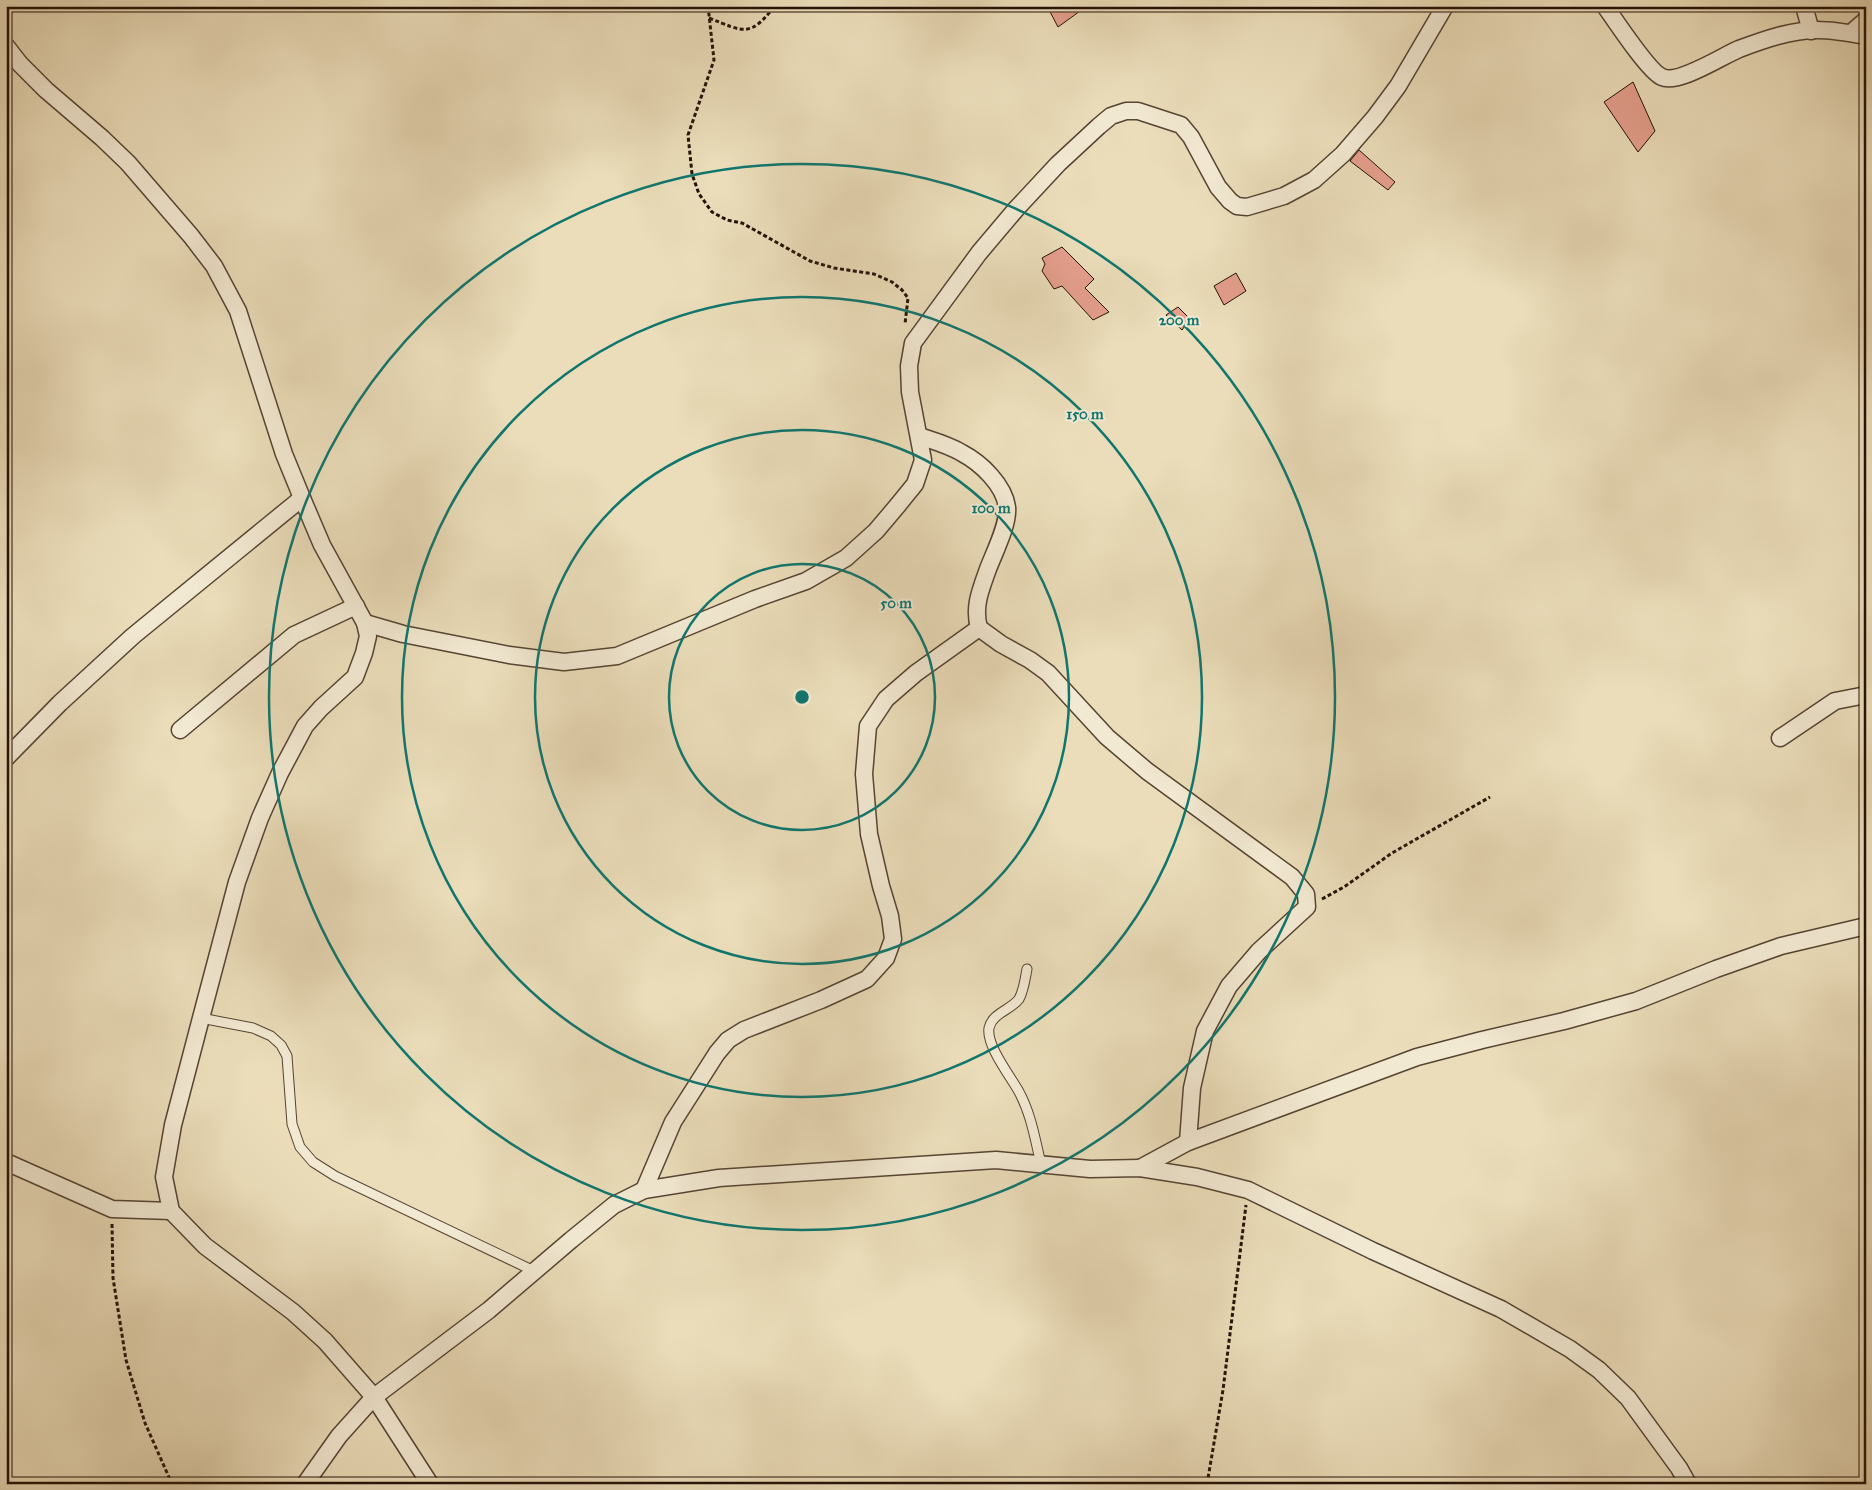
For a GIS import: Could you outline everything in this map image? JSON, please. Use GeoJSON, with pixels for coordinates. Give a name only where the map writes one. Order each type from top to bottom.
{"type":"FeatureCollection","features":[{"type":"Feature","properties":{"kind":"street"},"geometry":{"type":"LineString","coordinates":[[365,624],[403,634],[509,655],[564,662],[617,656],[755,599],[806,581],[846,558],[876,531],[915,484],[923,460],[910,392],[909,366],[913,343],[979,253],[1058,164],[1112,116],[1126,111],[1138,111],[1181,125],[1191,137],[1218,187],[1230,201],[1238,206],[1247,207],[1284,196],[1314,180],[1344,154],[1398,86],[1445,6]]}},
{"type":"Feature","properties":{"kind":"street"},"geometry":{"type":"LineString","coordinates":[[1605,6],[1652,71],[1664,79],[1676,78],[1738,49],[1798,32],[1811,31],[1858,35],[1866,20]]}},
{"type":"Feature","properties":{"kind":"street"},"geometry":{"type":"LineString","coordinates":[[1804,6],[1811,31]]}},
{"type":"Feature","properties":{"kind":"street"},"geometry":{"type":"LineString","coordinates":[[6,46],[20,64],[40,84],[128,163],[191,236],[214,266],[238,311],[284,454],[322,546],[365,624],[368,636],[355,677],[320,708],[306,726],[284,766],[260,818],[237,882],[200,1018],[174,1125],[164,1177],[171,1211],[205,1246],[293,1312],[325,1341],[374,1397],[430,1484]]}},
{"type":"Feature","properties":{"kind":"street"},"geometry":{"type":"LineString","coordinates":[[919,436],[963,453],[984,469],[1000,488],[1005,501],[1007,508],[1004,525],[978,598],[976,615],[979,628],[1001,644],[1048,672],[1107,737],[1147,771],[1292,877],[1306,894],[1307,907],[1259,951],[1229,986],[1205,1032],[1192,1088],[1188,1142]]}},
{"type":"Feature","properties":{"kind":"street"},"geometry":{"type":"LineString","coordinates":[[6,758],[60,704],[133,636],[302,498]]}},
{"type":"Feature","properties":{"kind":"street"},"geometry":{"type":"LineString","coordinates":[[180,730],[294,635],[356,606]]}},
{"type":"Feature","properties":{"kind":"street"},"geometry":{"type":"LineString","coordinates":[[644,1190],[673,1122],[717,1053],[728,1040],[744,1030],[821,1000],[867,979],[886,958],[893,939],[890,916],[869,834],[864,784],[868,726],[886,699],[916,673],[979,628]]}},
{"type":"Feature","properties":{"kind":"street"},"geometry":{"type":"LineString","coordinates":[[1780,738],[1835,701],[1866,695]]}},
{"type":"Feature","properties":{"kind":"street"},"geometry":{"type":"LineString","coordinates":[[1140,1168],[1188,1142],[1417,1057],[1564,1021],[1636,1001],[1781,946],[1866,926]]}},
{"type":"Feature","properties":{"kind":"street"},"geometry":{"type":"LineString","coordinates":[[304,1484],[339,1436],[374,1397],[489,1310],[614,1205],[644,1190],[719,1178],[996,1160],[1090,1169],[1140,1168],[1197,1177],[1248,1190],[1373,1251],[1500,1309],[1570,1350],[1599,1370],[1628,1398],[1679,1468],[1688,1484]]}},
{"type":"Feature","properties":{"kind":"street"},"geometry":{"type":"LineString","coordinates":[[6,1162],[112,1209],[171,1211]]}},
{"type":"Feature","properties":{"kind":"lane"},"geometry":{"type":"LineString","coordinates":[[1028,969],[1022,993],[1017,1001],[994,1018],[989,1028],[990,1040],[996,1054],[1019,1092],[1030,1115],[1041,1164]]}},
{"type":"Feature","properties":{"kind":"lane"},"geometry":{"type":"LineString","coordinates":[[200,1018],[253,1028],[271,1036],[280,1045],[287,1056],[292,1124],[300,1147],[313,1162],[335,1176],[534,1271]]}},
{"type":"Feature","properties":{"kind":"path"},"geometry":{"type":"LineString","coordinates":[[708,6],[714,60],[688,135],[692,174],[699,194],[712,212],[727,220],[742,223],[810,261],[843,270],[874,274],[892,282],[908,298],[905,324],[913,343]]}},
{"type":"Feature","properties":{"kind":"path"},"geometry":{"type":"LineString","coordinates":[[709,18],[740,31],[749,30],[759,25],[775,6]]}},
{"type":"Feature","properties":{"kind":"path"},"geometry":{"type":"LineString","coordinates":[[1307,907],[1344,887],[1392,853],[1490,797]]}},
{"type":"Feature","properties":{"kind":"path"},"geometry":{"type":"LineString","coordinates":[[1207,1484],[1223,1390],[1248,1190]]}},
{"type":"Feature","properties":{"kind":"path"},"geometry":{"type":"LineString","coordinates":[[112,1209],[114,1278],[126,1360],[145,1423],[172,1484]]}},
{"type":"Feature","properties":{"kind":"building"},"geometry":{"type":"Polygon","coordinates":[[[1047,6],[1087,6],[1058,27],[1047,6]]]}},
{"type":"Feature","properties":{"kind":"building"},"geometry":{"type":"Polygon","coordinates":[[[1633,82],[1655,131],[1638,152],[1604,102],[1633,82]]]}},
{"type":"Feature","properties":{"kind":"building"},"geometry":{"type":"Polygon","coordinates":[[[1359,150],[1395,182],[1388,190],[1350,161],[1359,150]]]}},
{"type":"Feature","properties":{"kind":"building"},"geometry":{"type":"Polygon","coordinates":[[[1062,247],[1094,279],[1085,288],[1109,312],[1093,320],[1062,286],[1054,289],[1042,271],[1045,264],[1042,258],[1062,247]]]}},
{"type":"Feature","properties":{"kind":"building"},"geometry":{"type":"Polygon","coordinates":[[[1236,273],[1246,291],[1224,305],[1214,286],[1236,273]]]}},
{"type":"Feature","properties":{"kind":"building"},"geometry":{"type":"Polygon","coordinates":[[[1178,307],[1190,319],[1182,330],[1166,315],[1178,307]]]}}]}
